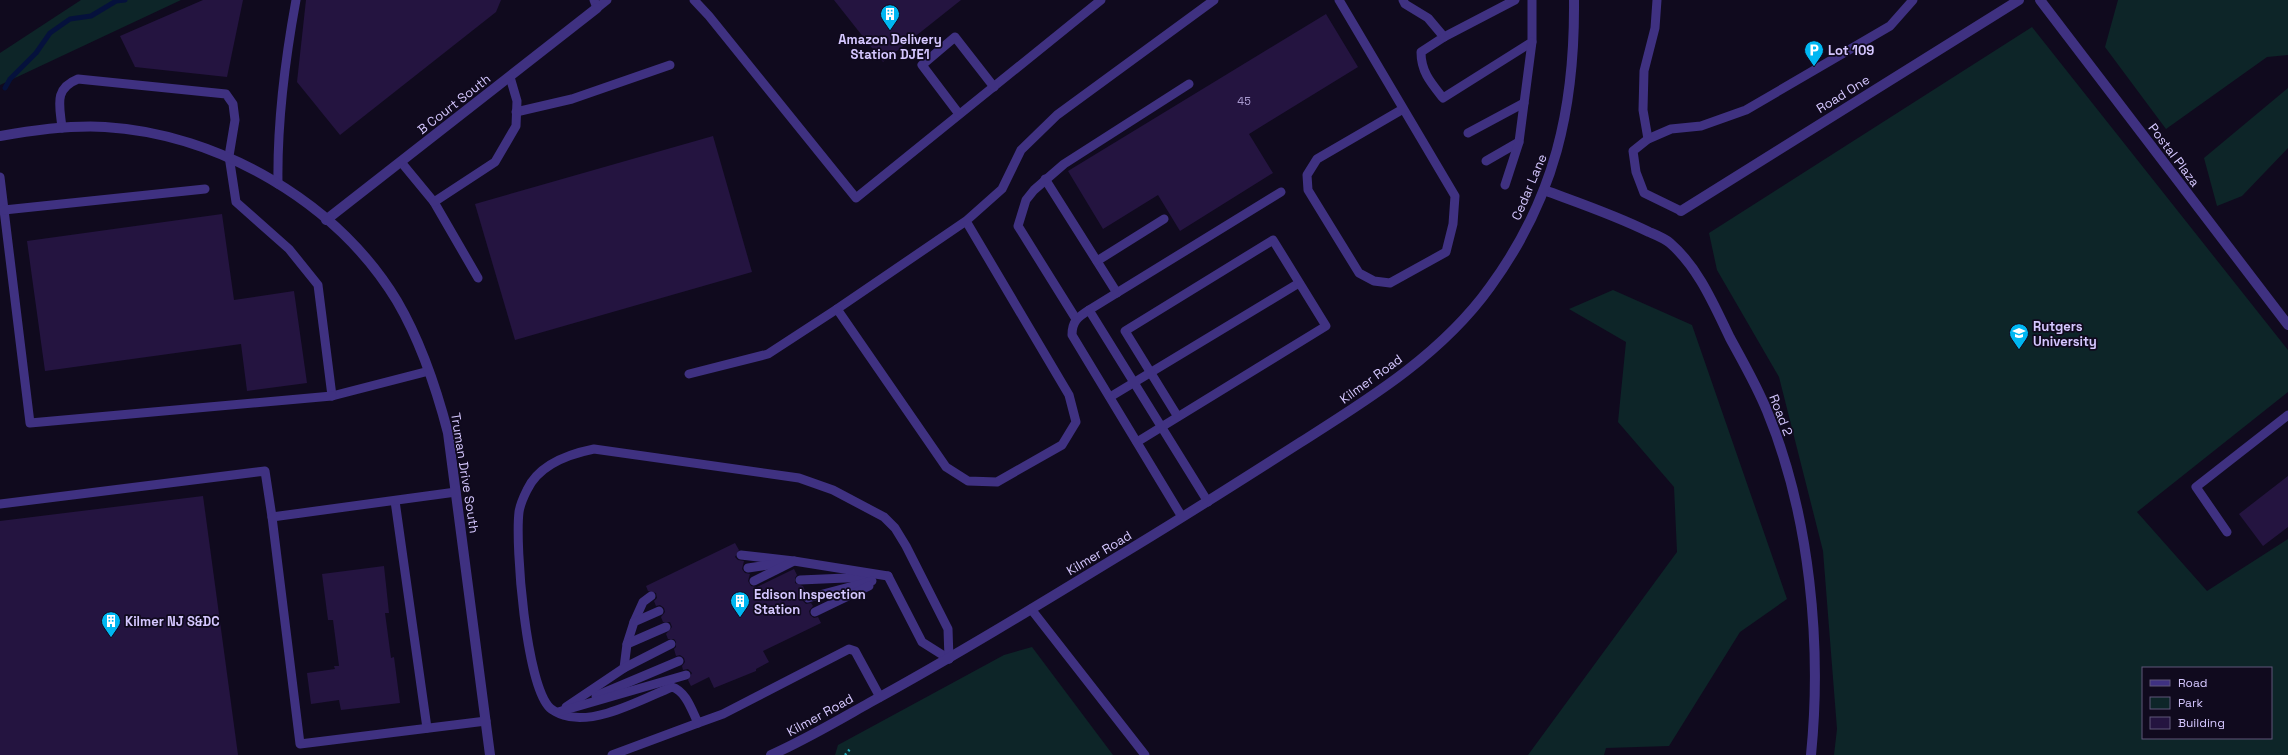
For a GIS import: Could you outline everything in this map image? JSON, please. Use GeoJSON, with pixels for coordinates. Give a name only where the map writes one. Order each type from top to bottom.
{"type":"FeatureCollection","features":[{"type":"Feature","properties":{"kind":"street","name":"Cedar Lane"},"geometry":{"type":"LineString","coordinates":[[1428,352],[1469,313],[1490,288],[1516,247],[1544,190],[1564,125],[1572,76],[1574,0]]}},
{"type":"Feature","properties":{"kind":"street","name":"Road One"},"geometry":{"type":"LineString","coordinates":[[1681,211],[2019,0]]}},
{"type":"Feature","properties":{"kind":"street","name":"Postal Plaza"},"geometry":{"type":"LineString","coordinates":[[2040,0],[2288,325]]}},
{"type":"Feature","properties":{"kind":"street","name":"B Court South"},"geometry":{"type":"LineString","coordinates":[[326,220],[510,77],[595,4]]}},
{"type":"Feature","properties":{"kind":"street","name":"Truman Drive South"},"geometry":{"type":"LineString","coordinates":[[0,136],[62,128],[104,127],[138,130],[176,138],[229,156],[294,194],[326,220],[376,272],[396,301],[418,341],[430,371],[448,433],[490,755]]}},
{"type":"Feature","properties":{"kind":"street","name":"Road 2"},"geometry":{"type":"LineString","coordinates":[[1544,190],[1625,220],[1669,242],[1695,272],[1767,411],[1784,460],[1799,520],[1806,562],[1816,655],[1816,713],[1811,755]]}},
{"type":"Feature","properties":{"kind":"street","name":"Kilmer Road"},"geometry":{"type":"LineString","coordinates":[[771,755],[788,752],[880,697],[949,659],[1208,502],[1392,383],[1428,352]]}},
{"type":"Feature","properties":{"kind":"lane"},"geometry":{"type":"LineString","coordinates":[[278,184],[278,143],[286,61],[296,0]]}},
{"type":"Feature","properties":{"kind":"lane"},"geometry":{"type":"LineString","coordinates":[[595,4],[608,0]]}},
{"type":"Feature","properties":{"kind":"lane"},"geometry":{"type":"LineString","coordinates":[[694,0],[709,16],[856,198],[1101,0]]}},
{"type":"Feature","properties":{"kind":"lane"},"geometry":{"type":"LineString","coordinates":[[689,374],[768,354],[966,221],[1002,189],[1020,150],[1057,115],[1214,0]]}},
{"type":"Feature","properties":{"kind":"lane"},"geometry":{"type":"LineString","coordinates":[[1339,0],[1455,196],[1453,224],[1446,252],[1390,283],[1374,281],[1359,273],[1308,190],[1307,176],[1317,159],[1403,109]]}},
{"type":"Feature","properties":{"kind":"lane"},"geometry":{"type":"LineString","coordinates":[[1403,0],[1405,4],[1428,18],[1444,37]]}},
{"type":"Feature","properties":{"kind":"lane"},"geometry":{"type":"LineString","coordinates":[[1515,0],[1444,37],[1421,52],[1421,63],[1425,74],[1443,98],[1532,42]]}},
{"type":"Feature","properties":{"kind":"lane"},"geometry":{"type":"LineString","coordinates":[[1505,185],[1519,142],[1532,42],[1532,0]]}},
{"type":"Feature","properties":{"kind":"lane"},"geometry":{"type":"LineString","coordinates":[[1648,139],[1643,110],[1644,71],[1655,28],[1657,0]]}},
{"type":"Feature","properties":{"kind":"lane"},"geometry":{"type":"LineString","coordinates":[[1681,211],[1644,193],[1636,172],[1633,151],[1648,139],[1671,129],[1701,126],[1746,110],[1890,26],[1913,0]]}},
{"type":"Feature","properties":{"kind":"lane"},"geometry":{"type":"LineString","coordinates":[[959,114],[922,65],[955,37],[994,87]]}},
{"type":"Feature","properties":{"kind":"lane"},"geometry":{"type":"LineString","coordinates":[[516,112],[572,99],[670,65]]}},
{"type":"Feature","properties":{"kind":"lane"},"geometry":{"type":"LineString","coordinates":[[434,202],[495,162],[516,126],[517,100],[510,77]]}},
{"type":"Feature","properties":{"kind":"lane"},"geometry":{"type":"LineString","coordinates":[[62,128],[60,94],[66,84],[78,80],[226,94],[233,104],[235,120],[229,156],[236,202],[289,250],[318,285],[332,396]]}},
{"type":"Feature","properties":{"kind":"lane"},"geometry":{"type":"LineString","coordinates":[[1076,319],[1018,226],[1026,200],[1045,180],[1064,164],[1189,84]]}},
{"type":"Feature","properties":{"kind":"lane"},"geometry":{"type":"LineString","coordinates":[[1468,133],[1524,103]]}},
{"type":"Feature","properties":{"kind":"lane"},"geometry":{"type":"LineString","coordinates":[[1486,161],[1519,142]]}},
{"type":"Feature","properties":{"kind":"lane"},"geometry":{"type":"LineString","coordinates":[[401,162],[434,202],[478,278]]}},
{"type":"Feature","properties":{"kind":"lane"},"geometry":{"type":"LineString","coordinates":[[0,177],[30,423],[332,396],[430,371]]}},
{"type":"Feature","properties":{"kind":"lane"},"geometry":{"type":"LineString","coordinates":[[1045,180],[1117,293]]}},
{"type":"Feature","properties":{"kind":"lane"},"geometry":{"type":"LineString","coordinates":[[4,210],[205,189]]}},
{"type":"Feature","properties":{"kind":"lane"},"geometry":{"type":"LineString","coordinates":[[1182,517],[1072,335],[1072,327],[1076,319],[1089,310],[1281,192]]}},
{"type":"Feature","properties":{"kind":"lane"},"geometry":{"type":"LineString","coordinates":[[1097,261],[1164,219]]}},
{"type":"Feature","properties":{"kind":"lane"},"geometry":{"type":"LineString","coordinates":[[837,309],[946,467],[968,481],[997,482],[1062,445],[1076,422],[1069,395],[966,221]]}},
{"type":"Feature","properties":{"kind":"lane"},"geometry":{"type":"LineString","coordinates":[[1137,442],[1162,427],[1326,326],[1298,283],[1273,240],[1125,331],[1178,417]]}},
{"type":"Feature","properties":{"kind":"lane"},"geometry":{"type":"LineString","coordinates":[[1110,397],[1298,283]]}},
{"type":"Feature","properties":{"kind":"lane"},"geometry":{"type":"LineString","coordinates":[[1089,310],[1208,502]]}},
{"type":"Feature","properties":{"kind":"lane"},"geometry":{"type":"LineString","coordinates":[[2228,532],[2196,487],[2288,415]]}},
{"type":"Feature","properties":{"kind":"lane"},"geometry":{"type":"LineString","coordinates":[[698,723],[684,696],[678,688],[672,687],[606,714],[584,718],[563,715],[549,708],[532,665],[518,546],[519,511],[528,488],[545,468],[570,454],[594,449],[799,478],[833,490],[884,517],[895,528],[906,546],[948,629],[949,659]]}},
{"type":"Feature","properties":{"kind":"lane"},"geometry":{"type":"LineString","coordinates":[[0,504],[265,470],[300,744],[486,721]]}},
{"type":"Feature","properties":{"kind":"lane"},"geometry":{"type":"LineString","coordinates":[[272,517],[456,492]]}},
{"type":"Feature","properties":{"kind":"lane"},"geometry":{"type":"LineString","coordinates":[[395,501],[426,728]]}},
{"type":"Feature","properties":{"kind":"lane"},"geometry":{"type":"LineString","coordinates":[[741,555],[794,561],[888,576]]}},
{"type":"Feature","properties":{"kind":"lane"},"geometry":{"type":"LineString","coordinates":[[748,568],[794,561]]}},
{"type":"Feature","properties":{"kind":"lane"},"geometry":{"type":"LineString","coordinates":[[754,581],[794,561]]}},
{"type":"Feature","properties":{"kind":"lane"},"geometry":{"type":"LineString","coordinates":[[800,580],[888,576]]}},
{"type":"Feature","properties":{"kind":"lane"},"geometry":{"type":"LineString","coordinates":[[808,598],[888,576]]}},
{"type":"Feature","properties":{"kind":"lane"},"geometry":{"type":"LineString","coordinates":[[815,612],[888,576]]}},
{"type":"Feature","properties":{"kind":"lane"},"geometry":{"type":"LineString","coordinates":[[888,576],[922,642],[949,659]]}},
{"type":"Feature","properties":{"kind":"lane"},"geometry":{"type":"LineString","coordinates":[[624,668],[627,644],[634,622],[643,602],[651,596]]}},
{"type":"Feature","properties":{"kind":"lane"},"geometry":{"type":"LineString","coordinates":[[1031,610],[1145,755]]}},
{"type":"Feature","properties":{"kind":"lane"},"geometry":{"type":"LineString","coordinates":[[634,622],[658,611]]}},
{"type":"Feature","properties":{"kind":"lane"},"geometry":{"type":"LineString","coordinates":[[627,644],[666,627]]}},
{"type":"Feature","properties":{"kind":"lane"},"geometry":{"type":"LineString","coordinates":[[558,712],[624,668],[671,644]]}},
{"type":"Feature","properties":{"kind":"lane"},"geometry":{"type":"LineString","coordinates":[[612,755],[723,714],[849,649],[855,651],[880,697]]}},
{"type":"Feature","properties":{"kind":"lane"},"geometry":{"type":"LineString","coordinates":[[558,712],[679,661]]}},
{"type":"Feature","properties":{"kind":"lane"},"geometry":{"type":"LineString","coordinates":[[558,712],[686,675]]}},
{"type":"Feature","properties":{"kind":"path"},"geometry":{"type":"LineString","coordinates":[[846,755],[850,749]]}},
{"type":"Feature","properties":{"kind":"green space"},"geometry":{"type":"Polygon","coordinates":[[[81,0],[181,0],[0,85],[0,53],[81,0]]]}},
{"type":"Feature","properties":{"kind":"green space"},"geometry":{"type":"Polygon","coordinates":[[[2118,0],[2288,0],[2288,55],[2267,57],[2166,129],[2105,47],[2118,0]]]}},
{"type":"Feature","properties":{"kind":"green space","name":"Rutgers University"},"geometry":{"type":"Polygon","coordinates":[[[2032,27],[2288,350],[2288,392],[2137,512],[2207,591],[2288,539],[2288,755],[1834,755],[1837,729],[1823,551],[1779,377],[1717,270],[1709,233],[2032,27]]]}},
{"type":"Feature","properties":{"kind":"green space"},"geometry":{"type":"Polygon","coordinates":[[[2288,88],[2288,148],[2242,196],[2217,206],[2204,158],[2288,88]]]}},
{"type":"Feature","properties":{"kind":"green space"},"geometry":{"type":"Polygon","coordinates":[[[1613,290],[1692,325],[1787,599],[1740,632],[1669,746],[1606,748],[1604,755],[1528,755],[1677,552],[1674,487],[1618,422],[1626,342],[1569,309],[1613,290]]]}},
{"type":"Feature","properties":{"kind":"green space"},"geometry":{"type":"Polygon","coordinates":[[[1032,647],[1113,755],[835,755],[838,745],[1004,655],[1032,647]]]}},
{"type":"Feature","properties":{"kind":"building"},"geometry":{"type":"Polygon","coordinates":[[[203,0],[243,0],[227,77],[135,67],[120,36],[203,0]]]}},
{"type":"Feature","properties":{"kind":"building"},"geometry":{"type":"Polygon","coordinates":[[[306,0],[501,0],[496,12],[340,135],[297,82],[306,0]]]}},
{"type":"Feature","properties":{"kind":"building","name":"Amazon Delivery Station DJE1"},"geometry":{"type":"Polygon","coordinates":[[[834,0],[961,0],[883,62],[834,0]]]}},
{"type":"Feature","properties":{"kind":"building"},"geometry":{"type":"Polygon","coordinates":[[[1326,14],[1358,67],[1249,134],[1273,173],[1180,231],[1158,195],[1103,229],[1068,171],[1326,14]]]}},
{"type":"Feature","properties":{"kind":"building"},"geometry":{"type":"Polygon","coordinates":[[[713,136],[752,272],[515,340],[475,204],[713,136]]]}},
{"type":"Feature","properties":{"kind":"building"},"geometry":{"type":"Polygon","coordinates":[[[222,214],[234,300],[294,291],[307,383],[247,391],[241,344],[45,371],[27,241],[222,214]]]}},
{"type":"Feature","properties":{"kind":"building"},"geometry":{"type":"Polygon","coordinates":[[[2288,476],[2288,527],[2263,546],[2239,514],[2288,476]]]}},
{"type":"Feature","properties":{"kind":"building","name":"Kilmer NJ S&DC"},"geometry":{"type":"Polygon","coordinates":[[[203,496],[238,755],[0,755],[0,521],[203,496]]]}},
{"type":"Feature","properties":{"kind":"building","name":"Edison Inspection Station"},"geometry":{"type":"Polygon","coordinates":[[[735,543],[739,550],[735,557],[738,560],[744,561],[742,569],[745,573],[750,574],[748,581],[751,586],[757,587],[794,569],[797,575],[795,578],[795,583],[803,586],[806,593],[802,596],[802,600],[806,604],[811,603],[813,606],[809,611],[810,615],[814,618],[818,617],[821,623],[763,651],[769,662],[756,669],[756,671],[714,688],[709,677],[691,686],[688,680],[692,673],[688,669],[683,670],[682,666],[685,662],[684,658],[680,655],[676,656],[674,649],[676,647],[676,642],[674,639],[668,639],[666,634],[672,627],[670,622],[663,622],[661,617],[665,612],[664,608],[660,605],[656,606],[654,601],[657,598],[656,593],[648,591],[646,586],[735,543]]]}},
{"type":"Feature","properties":{"kind":"building"},"geometry":{"type":"Polygon","coordinates":[[[384,566],[389,613],[385,613],[391,658],[394,657],[400,703],[341,710],[339,700],[311,704],[307,673],[335,669],[334,666],[339,666],[333,620],[328,620],[322,574],[384,566]]]}},
{"type":"Feature","properties":{"kind":"waterway"},"geometry":{"type":"LineString","coordinates":[[5,88],[10,79],[36,53],[50,33],[70,19],[91,16],[116,1],[125,0]]}},
{"type":"Feature","properties":{"kind":"place","name":"Amazon Delivery Station DJE1"},"geometry":{"type":"Point","coordinates":[890,31]}},
{"type":"Feature","properties":{"kind":"place","name":"Lot 109"},"geometry":{"type":"Point","coordinates":[1814,67]}},
{"type":"Feature","properties":{"kind":"place","name":"Rutgers University"},"geometry":{"type":"Point","coordinates":[2019,350]}},
{"type":"Feature","properties":{"kind":"place","name":"Edison Inspection Station"},"geometry":{"type":"Point","coordinates":[740,618]}},
{"type":"Feature","properties":{"kind":"place","name":"Kilmer NJ S&DC"},"geometry":{"type":"Point","coordinates":[111,638]}}]}
